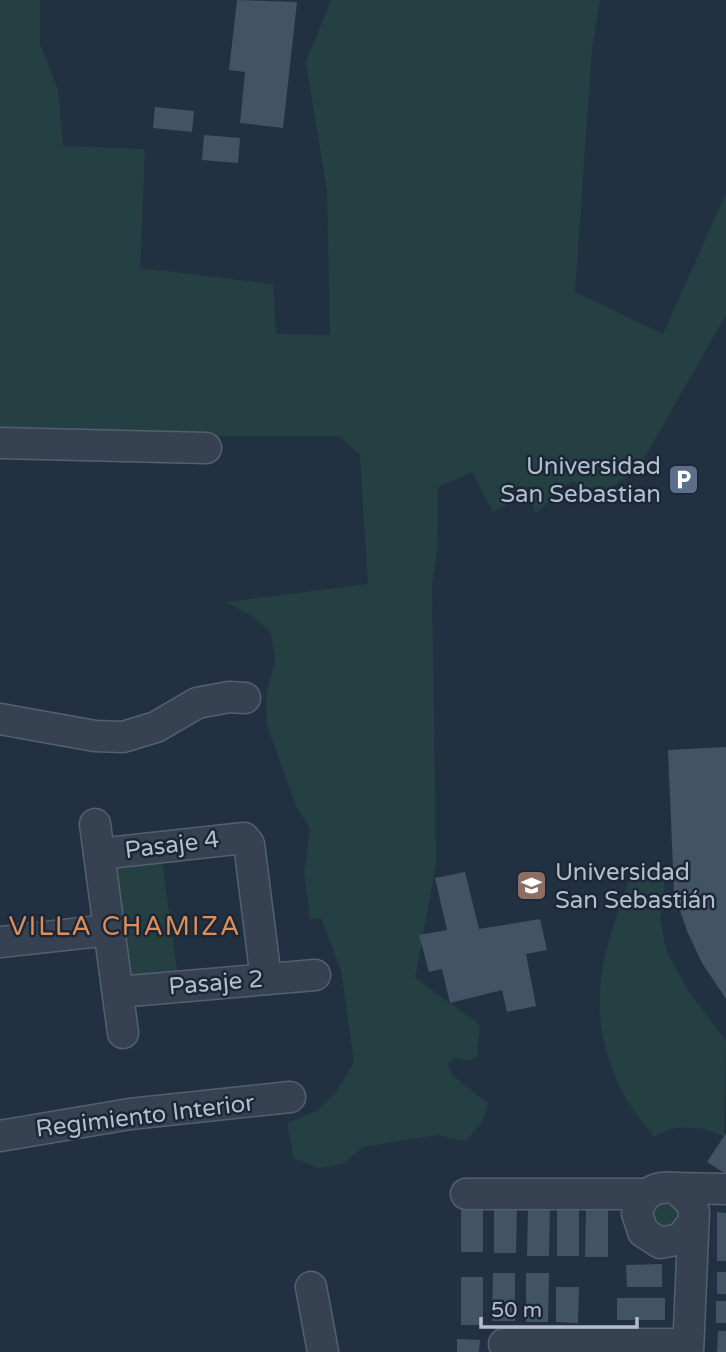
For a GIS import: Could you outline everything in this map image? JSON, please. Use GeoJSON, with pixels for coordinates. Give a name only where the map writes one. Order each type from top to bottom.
{"type":"FeatureCollection","features":[{"type":"Feature","properties":{"kind":"street"},"geometry":{"type":"LineString","coordinates":[[0,443],[206,448]]}},
{"type":"Feature","properties":{"kind":"street"},"geometry":{"type":"LineString","coordinates":[[0,719],[95,736],[124,737],[156,727],[197,703],[229,697],[246,698]]}},
{"type":"Feature","properties":{"kind":"street"},"geometry":{"type":"LineString","coordinates":[[95,824],[123,1033]]}},
{"type":"Feature","properties":{"kind":"street","name":"Pasaje 4"},"geometry":{"type":"LineString","coordinates":[[99,854],[244,838],[249,844],[266,979]]}},
{"type":"Feature","properties":{"kind":"street"},"geometry":{"type":"LineString","coordinates":[[0,942],[109,930]]}},
{"type":"Feature","properties":{"kind":"street","name":"Pasaje 2"},"geometry":{"type":"LineString","coordinates":[[118,992],[315,975]]}},
{"type":"Feature","properties":{"kind":"street","name":"Regimiento Interior"},"geometry":{"type":"LineString","coordinates":[[0,1136],[130,1114],[290,1097]]}},
{"type":"Feature","properties":{"kind":"street"},"geometry":{"type":"LineString","coordinates":[[689,1282],[678,1260],[660,1243],[650,1239],[638,1223],[637,1213],[646,1194],[655,1188],[726,1189]]}},
{"type":"Feature","properties":{"kind":"street"},"geometry":{"type":"LineString","coordinates":[[504,1344],[688,1348],[693,1223],[691,1202],[675,1188]]}},
{"type":"Feature","properties":{"kind":"street"},"geometry":{"type":"LineString","coordinates":[[466,1194],[646,1194]]}},
{"type":"Feature","properties":{"kind":"street"},"geometry":{"type":"LineString","coordinates":[[660,1243],[680,1239],[693,1223]]}},
{"type":"Feature","properties":{"kind":"street"},"geometry":{"type":"LineString","coordinates":[[311,1287],[323,1352]]}},
{"type":"Feature","properties":{"kind":"green space"},"geometry":{"type":"Polygon","coordinates":[[[0,0],[40,0],[40,44],[58,89],[63,146],[145,149],[140,268],[273,284],[276,334],[330,335],[327,191],[306,62],[331,0],[600,0],[592,49],[575,292],[663,334],[726,193],[726,315],[638,469],[600,495],[571,481],[536,513],[528,494],[493,512],[472,472],[438,487],[437,551],[432,586],[436,865],[415,978],[480,1025],[477,1056],[468,1061],[454,1057],[448,1064],[452,1075],[488,1103],[483,1121],[466,1141],[438,1135],[363,1147],[343,1164],[319,1168],[294,1158],[287,1123],[317,1111],[336,1092],[354,1062],[341,970],[321,918],[310,919],[304,873],[310,828],[296,806],[267,725],[266,696],[275,661],[271,633],[252,616],[226,602],[368,584],[360,455],[339,436],[0,436],[0,0]]]}},
{"type":"Feature","properties":{"kind":"green space"},"geometry":{"type":"Polygon","coordinates":[[[161,853],[178,978],[129,982],[109,864],[161,853]]]}},
{"type":"Feature","properties":{"kind":"green space"},"geometry":{"type":"Polygon","coordinates":[[[635,864],[667,867],[660,920],[667,952],[687,989],[726,1041],[724,1136],[706,1130],[679,1128],[654,1137],[626,1099],[610,1062],[602,1033],[601,977],[614,923],[635,864]]]}},
{"type":"Feature","properties":{"kind":"green space"},"geometry":{"type":"Polygon","coordinates":[[[661,1196],[685,1214],[663,1235],[647,1209],[661,1196]]]}},
{"type":"Feature","properties":{"kind":"building"},"geometry":{"type":"Polygon","coordinates":[[[237,0],[297,2],[283,128],[240,123],[245,72],[229,70],[237,0]]]}},
{"type":"Feature","properties":{"kind":"building"},"geometry":{"type":"Polygon","coordinates":[[[155,107],[194,111],[192,132],[153,128],[155,107]]]}},
{"type":"Feature","properties":{"kind":"building"},"geometry":{"type":"Polygon","coordinates":[[[204,135],[240,138],[238,163],[202,160],[204,135]]]}},
{"type":"Feature","properties":{"kind":"building"},"geometry":{"type":"Polygon","coordinates":[[[726,747],[726,999],[702,963],[687,931],[674,892],[668,750],[726,747]]]}},
{"type":"Feature","properties":{"kind":"building"},"geometry":{"type":"Polygon","coordinates":[[[465,872],[479,929],[540,919],[547,950],[526,954],[536,1006],[507,1012],[502,990],[450,1003],[442,969],[429,972],[419,935],[447,930],[435,878],[465,872]]]}},
{"type":"Feature","properties":{"kind":"building"},"geometry":{"type":"Polygon","coordinates":[[[726,1133],[726,1174],[707,1162],[726,1133]]]}},
{"type":"Feature","properties":{"kind":"building"},"geometry":{"type":"Polygon","coordinates":[[[461,1203],[483,1203],[483,1252],[461,1252],[461,1203]]]}},
{"type":"Feature","properties":{"kind":"building"},"geometry":{"type":"Polygon","coordinates":[[[494,1205],[517,1205],[516,1253],[494,1253],[494,1205]]]}},
{"type":"Feature","properties":{"kind":"building"},"geometry":{"type":"Polygon","coordinates":[[[528,1207],[550,1207],[549,1256],[527,1256],[528,1207]]]}},
{"type":"Feature","properties":{"kind":"building"},"geometry":{"type":"Polygon","coordinates":[[[557,1208],[579,1208],[579,1256],[557,1256],[557,1208]]]}},
{"type":"Feature","properties":{"kind":"building"},"geometry":{"type":"Polygon","coordinates":[[[586,1208],[608,1209],[608,1257],[585,1257],[586,1208]]]}},
{"type":"Feature","properties":{"kind":"building"},"geometry":{"type":"Polygon","coordinates":[[[717,1212],[726,1213],[726,1261],[717,1261],[717,1212]]]}},
{"type":"Feature","properties":{"kind":"building"},"geometry":{"type":"Polygon","coordinates":[[[662,1264],[662,1287],[627,1287],[626,1265],[662,1264]]]}},
{"type":"Feature","properties":{"kind":"building"},"geometry":{"type":"Polygon","coordinates":[[[717,1272],[726,1272],[726,1294],[717,1294],[717,1272]]]}},
{"type":"Feature","properties":{"kind":"building"},"geometry":{"type":"Polygon","coordinates":[[[493,1273],[515,1273],[515,1321],[492,1321],[493,1273]]]}},
{"type":"Feature","properties":{"kind":"building"},"geometry":{"type":"Polygon","coordinates":[[[526,1273],[549,1273],[548,1322],[526,1322],[526,1273]]]}},
{"type":"Feature","properties":{"kind":"building"},"geometry":{"type":"Polygon","coordinates":[[[461,1277],[483,1277],[483,1325],[461,1325],[461,1277]]]}},
{"type":"Feature","properties":{"kind":"building"},"geometry":{"type":"Polygon","coordinates":[[[556,1287],[579,1287],[578,1323],[556,1322],[556,1287]]]}},
{"type":"Feature","properties":{"kind":"building"},"geometry":{"type":"Polygon","coordinates":[[[617,1298],[665,1298],[665,1320],[617,1320],[617,1298]]]}},
{"type":"Feature","properties":{"kind":"building"},"geometry":{"type":"Polygon","coordinates":[[[716,1301],[726,1301],[726,1323],[716,1323],[716,1301]]]}},
{"type":"Feature","properties":{"kind":"building"},"geometry":{"type":"Polygon","coordinates":[[[718,1331],[726,1331],[726,1352],[717,1352],[718,1331]]]}},
{"type":"Feature","properties":{"kind":"building"},"geometry":{"type":"Polygon","coordinates":[[[457,1339],[480,1340],[479,1352],[457,1352],[457,1339]]]}},
{"type":"Feature","properties":{"kind":"place","name":"Universidad San Sebastian"},"geometry":{"type":"Point","coordinates":[684,480]}},
{"type":"Feature","properties":{"kind":"place","name":"Universidad San Sebastián"},"geometry":{"type":"Point","coordinates":[532,886]}},
{"type":"Feature","properties":{"kind":"district","name":"VILLA CHAMIZA"},"geometry":{"type":"Point","coordinates":[125,926]}}]}
